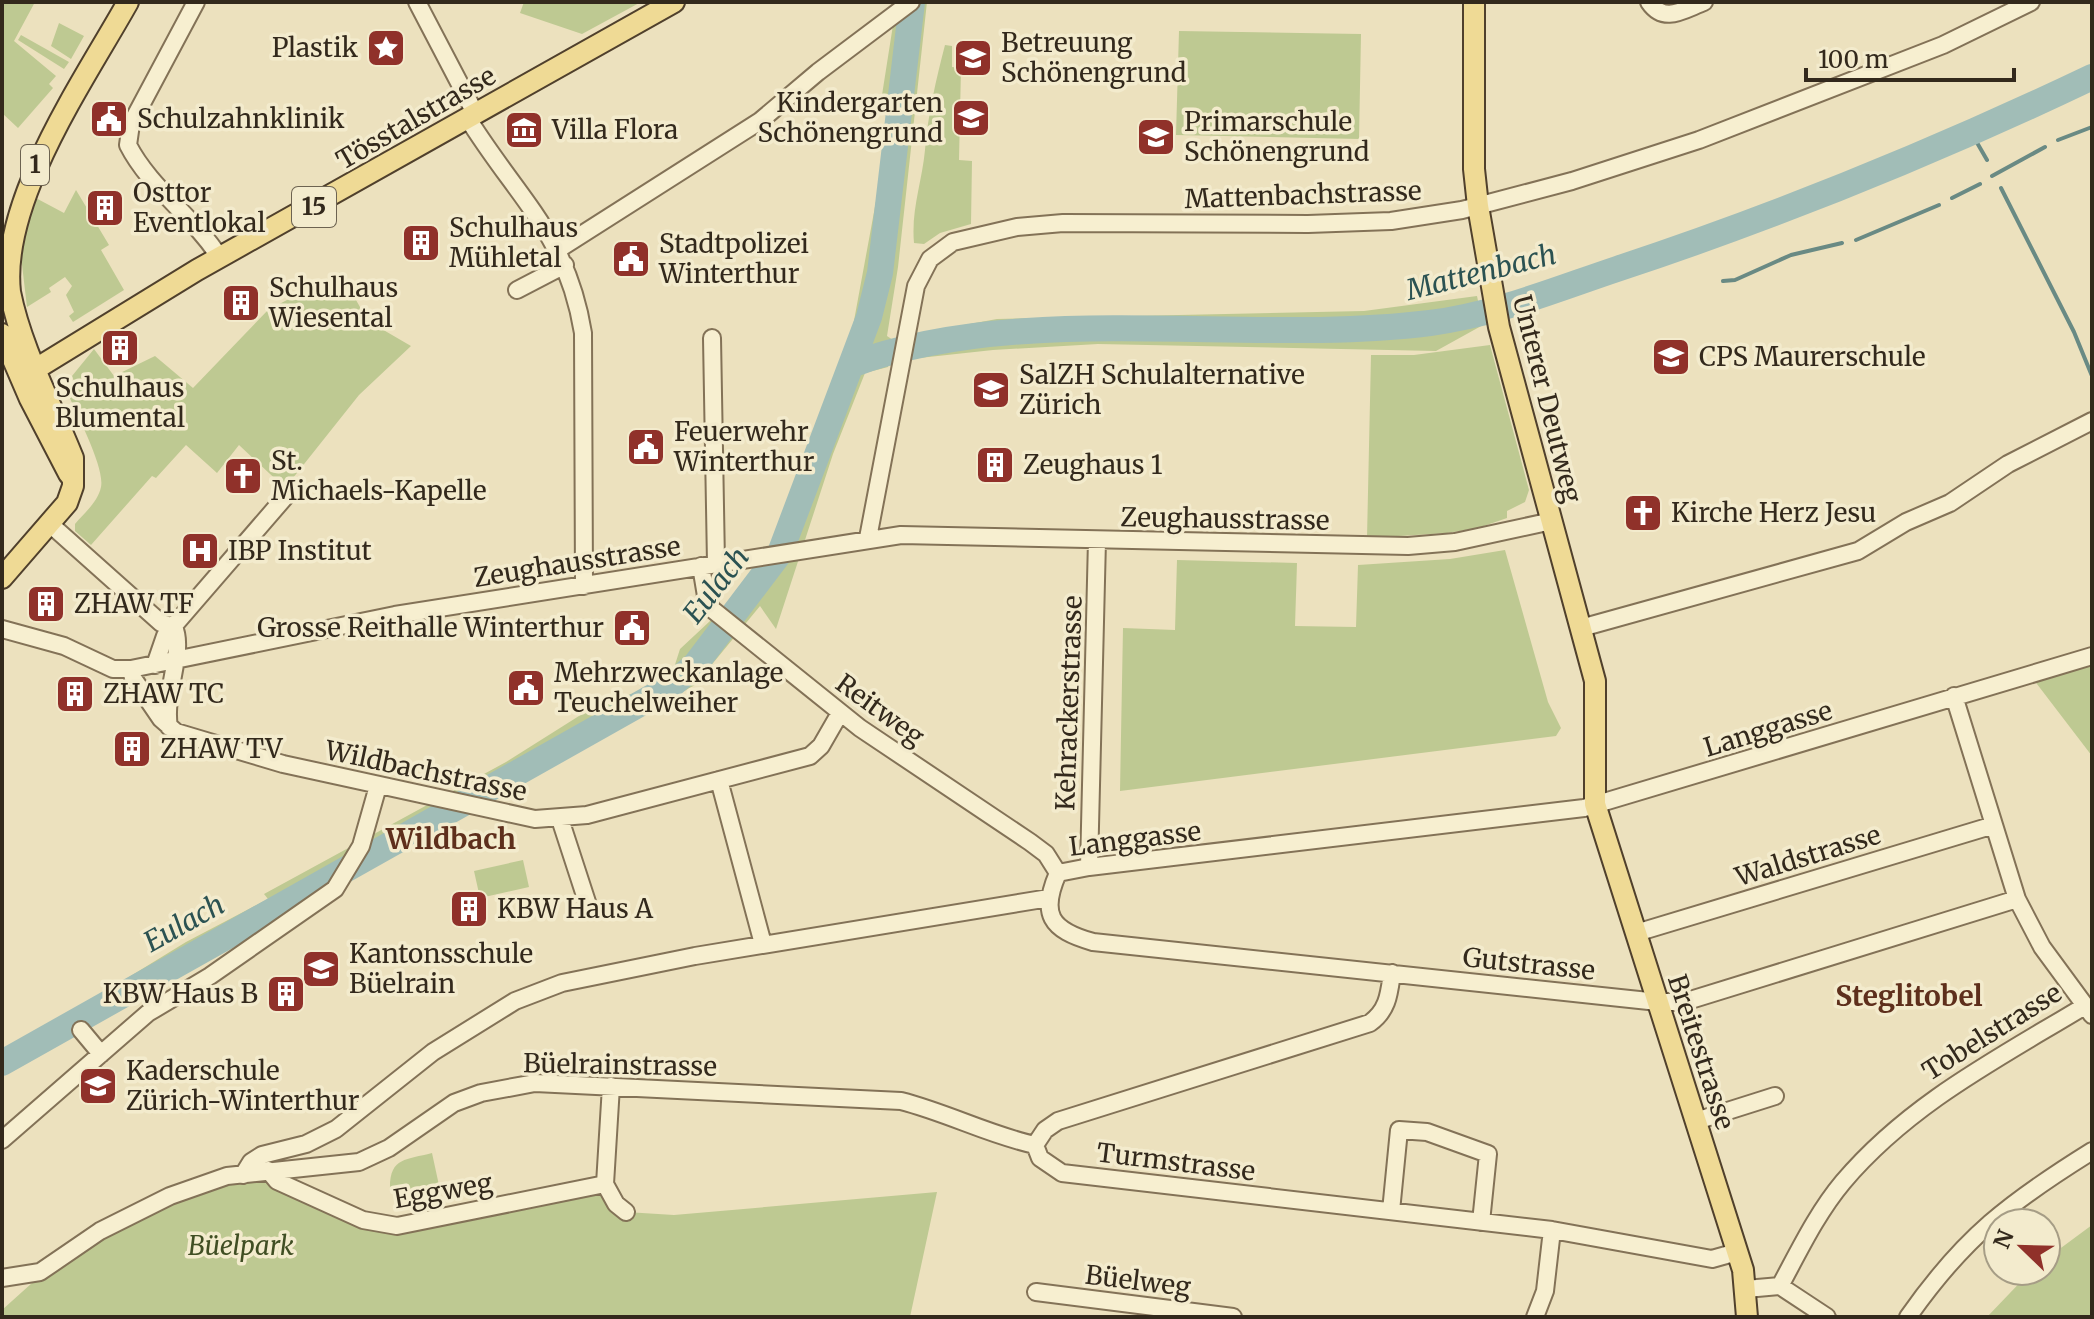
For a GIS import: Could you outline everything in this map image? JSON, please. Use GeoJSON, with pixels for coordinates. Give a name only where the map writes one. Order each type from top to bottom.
{"type":"FeatureCollection","features":[{"type":"Feature","properties":{"kind":"main road","name":"1"},"geometry":{"type":"LineString","coordinates":[[2,578],[67,503],[73,478],[61,465],[28,373],[4,271],[11,237],[21,194],[128,2]]}},
{"type":"Feature","properties":{"kind":"main road","name":"Tösstalstrasse"},"geometry":{"type":"LineString","coordinates":[[28,373],[220,258],[674,2]]}},
{"type":"Feature","properties":{"kind":"main road","name":"Unterer Deutweg"},"geometry":{"type":"LineString","coordinates":[[1474,2],[1474,169],[1478,206],[1499,327],[1581,628],[1597,699],[1595,804]]}},
{"type":"Feature","properties":{"kind":"main road","name":"1"},"geometry":{"type":"LineString","coordinates":[[2,210],[25,155],[90,69]]}},
{"type":"Feature","properties":{"kind":"main road","name":"1"},"geometry":{"type":"LineString","coordinates":[[2,334],[28,373]]}},
{"type":"Feature","properties":{"kind":"main road","name":"Breitestrasse"},"geometry":{"type":"LineString","coordinates":[[1595,804],[1737,1252],[1746,1289],[1747,1317]]}},
{"type":"Feature","properties":{"kind":"street"},"geometry":{"type":"LineString","coordinates":[[196,2],[131,124],[128,145],[140,164],[210,242],[220,258]]}},
{"type":"Feature","properties":{"kind":"street"},"geometry":{"type":"LineString","coordinates":[[417,2],[471,115],[562,257],[577,296],[583,333],[584,586]]}},
{"type":"Feature","properties":{"kind":"street"},"geometry":{"type":"LineString","coordinates":[[1649,2],[1662,14],[1671,16],[1704,2]]}},
{"type":"Feature","properties":{"kind":"street","name":"Mattenbachstrasse"},"geometry":{"type":"LineString","coordinates":[[868,538],[901,360],[923,267],[945,247],[972,235],[1063,223],[1391,221],[1478,206],[1572,181],[1699,140],[1943,45],[2031,2]]}},
{"type":"Feature","properties":{"kind":"street"},"geometry":{"type":"LineString","coordinates":[[517,290],[760,121],[818,72],[908,4]]}},
{"type":"Feature","properties":{"kind":"street","name":"Reitweg"},"geometry":{"type":"LineString","coordinates":[[712,338],[707,602],[840,713],[1046,854],[1058,873]]}},
{"type":"Feature","properties":{"kind":"street"},"geometry":{"type":"LineString","coordinates":[[1581,628],[1858,551],[1906,522],[1950,503],[2008,464],[2092,421]]}},
{"type":"Feature","properties":{"kind":"street"},"geometry":{"type":"LineString","coordinates":[[155,665],[165,636],[292,489]]}},
{"type":"Feature","properties":{"kind":"street","name":"Zeughausstrasse"},"geometry":{"type":"LineString","coordinates":[[2,629],[64,646],[113,669],[131,669],[395,615],[868,538],[901,535],[1408,546],[1455,542],[1552,521]]}},
{"type":"Feature","properties":{"kind":"street"},"geometry":{"type":"LineString","coordinates":[[50,524],[161,623],[174,627]]}},
{"type":"Feature","properties":{"kind":"street","name":"Kehrackerstrasse"},"geometry":{"type":"LineString","coordinates":[[1089,867],[1097,540]]}},
{"type":"Feature","properties":{"kind":"street"},"geometry":{"type":"LineString","coordinates":[[142,689],[156,697],[165,692],[179,643],[174,627]]}},
{"type":"Feature","properties":{"kind":"street","name":"Langgasse"},"geometry":{"type":"LineString","coordinates":[[1049,898],[1058,873],[1089,867],[1516,818],[1595,804],[1659,784],[1682,781],[2092,656]]}},
{"type":"Feature","properties":{"kind":"street"},"geometry":{"type":"LineString","coordinates":[[131,669],[169,727]]}},
{"type":"Feature","properties":{"kind":"street"},"geometry":{"type":"LineString","coordinates":[[169,683],[169,727]]}},
{"type":"Feature","properties":{"kind":"street","name":"Tobelstrasse"},"geometry":{"type":"LineString","coordinates":[[1780,1286],[1841,1184],[1880,1141],[1913,1112],[1950,1087],[2087,1011],[2036,937],[2017,899],[1954,696]]}},
{"type":"Feature","properties":{"kind":"street","name":"Wildbachstrasse"},"geometry":{"type":"LineString","coordinates":[[169,727],[226,748],[378,786],[535,819],[560,819],[810,756],[821,746],[840,713]]}},
{"type":"Feature","properties":{"kind":"street"},"geometry":{"type":"LineString","coordinates":[[719,780],[763,944]]}},
{"type":"Feature","properties":{"kind":"street"},"geometry":{"type":"LineString","coordinates":[[2,1140],[148,1013],[320,903],[339,886],[361,846],[378,786]]}},
{"type":"Feature","properties":{"kind":"street"},"geometry":{"type":"LineString","coordinates":[[560,819],[588,905]]}},
{"type":"Feature","properties":{"kind":"street","name":"Waldstrasse"},"geometry":{"type":"LineString","coordinates":[[1636,933],[1994,825]]}},
{"type":"Feature","properties":{"kind":"street"},"geometry":{"type":"LineString","coordinates":[[243,1175],[251,1162],[262,1155],[306,1144],[336,1129],[433,1052],[515,1001],[562,983],[763,944],[1049,898]]}},
{"type":"Feature","properties":{"kind":"street","name":"Gutstrasse"},"geometry":{"type":"LineString","coordinates":[[1049,898],[1050,916],[1060,930],[1093,942],[1658,1002],[1684,1002],[2017,899]]}},
{"type":"Feature","properties":{"kind":"street","name":"Turmstrasse"},"geometry":{"type":"LineString","coordinates":[[1392,973],[1387,1003],[1380,1016],[1370,1023],[1058,1121],[1045,1130],[1035,1145],[1040,1158],[1062,1173],[1552,1230],[1712,1259],[1737,1252]]}},
{"type":"Feature","properties":{"kind":"street"},"geometry":{"type":"LineString","coordinates":[[81,1030],[101,1054]]}},
{"type":"Feature","properties":{"kind":"street","name":"Büelrainstrasse"},"geometry":{"type":"LineString","coordinates":[[2,1278],[40,1272],[100,1231],[146,1206],[227,1176],[268,1170],[336,1167],[359,1162],[389,1148],[434,1113],[481,1093],[535,1083],[901,1101],[933,1109],[998,1137],[1035,1145]]}},
{"type":"Feature","properties":{"kind":"street"},"geometry":{"type":"LineString","coordinates":[[611,1086],[605,1184],[616,1204],[626,1212]]}},
{"type":"Feature","properties":{"kind":"street"},"geometry":{"type":"LineString","coordinates":[[1696,1121],[1775,1096]]}},
{"type":"Feature","properties":{"kind":"street"},"geometry":{"type":"LineString","coordinates":[[1391,1211],[1399,1130],[1427,1132],[1488,1154],[1481,1222]]}},
{"type":"Feature","properties":{"kind":"street"},"geometry":{"type":"LineString","coordinates":[[1908,1317],[1938,1274],[1974,1235],[2007,1207],[2092,1151]]}},
{"type":"Feature","properties":{"kind":"street","name":"Eggweg"},"geometry":{"type":"LineString","coordinates":[[268,1170],[277,1181],[345,1213],[377,1225],[397,1226],[605,1184]]}},
{"type":"Feature","properties":{"kind":"street"},"geometry":{"type":"LineString","coordinates":[[1535,1317],[1545,1291],[1552,1230]]}},
{"type":"Feature","properties":{"kind":"street"},"geometry":{"type":"LineString","coordinates":[[1746,1289],[1780,1286],[1827,1317]]}},
{"type":"Feature","properties":{"kind":"street","name":"Büelweg"},"geometry":{"type":"LineString","coordinates":[[1036,1292],[1183,1314],[1233,1317]]}},
{"type":"Feature","properties":{"kind":"green space"},"geometry":{"type":"Polygon","coordinates":[[[2,2],[35,2],[14,41],[56,76],[49,84],[53,88],[18,128],[2,113],[2,2]]]}},
{"type":"Feature","properties":{"kind":"green space"},"geometry":{"type":"Polygon","coordinates":[[[524,2],[641,2],[582,34],[520,13],[524,2]]]}},
{"type":"Feature","properties":{"kind":"green space"},"geometry":{"type":"Polygon","coordinates":[[[922,2],[927,2],[898,267],[887,336],[893,340],[888,367],[865,373],[833,454],[776,629],[760,606],[695,685],[2,1074],[2,1055],[186,942],[268,899],[264,894],[506,762],[598,704],[658,686],[672,674],[680,649],[710,621],[722,617],[772,553],[851,337],[881,174],[889,106],[882,95],[893,25],[922,2]]]}},
{"type":"Feature","properties":{"kind":"green space"},"geometry":{"type":"Polygon","coordinates":[[[59,23],[84,36],[71,59],[51,46],[59,23]]]}},
{"type":"Feature","properties":{"kind":"green space"},"geometry":{"type":"Polygon","coordinates":[[[1179,31],[1361,34],[1359,139],[1176,135],[1179,31]]]}},
{"type":"Feature","properties":{"kind":"green space"},"geometry":{"type":"Polygon","coordinates":[[[21,35],[69,62],[64,69],[18,40],[21,35]]]}},
{"type":"Feature","properties":{"kind":"green space"},"geometry":{"type":"Polygon","coordinates":[[[945,45],[952,46],[952,67],[961,68],[959,160],[972,161],[971,224],[940,233],[924,244],[914,243],[915,208],[928,123],[945,45]]]}},
{"type":"Feature","properties":{"kind":"green space"},"geometry":{"type":"Polygon","coordinates":[[[76,190],[109,245],[101,250],[124,290],[73,322],[69,316],[74,312],[66,295],[72,286],[65,277],[49,288],[51,292],[27,307],[20,248],[32,196],[64,213],[76,190]]]}},
{"type":"Feature","properties":{"kind":"green space"},"geometry":{"type":"Polygon","coordinates":[[[340,272],[368,321],[411,346],[359,395],[285,488],[239,445],[217,473],[186,445],[156,478],[152,476],[91,545],[75,531],[75,524],[94,502],[101,487],[95,455],[69,396],[77,389],[72,376],[94,349],[114,376],[155,356],[193,388],[268,310],[340,272]]]}},
{"type":"Feature","properties":{"kind":"green space"},"geometry":{"type":"Polygon","coordinates":[[[1477,296],[1483,325],[1436,351],[1098,344],[910,359],[914,334],[997,319],[1364,311],[1477,296]]]}},
{"type":"Feature","properties":{"kind":"green space"},"geometry":{"type":"Polygon","coordinates":[[[1490,345],[1529,490],[1525,502],[1507,511],[1507,518],[1478,528],[1367,538],[1371,355],[1414,355],[1490,345]]]}},
{"type":"Feature","properties":{"kind":"green space"},"geometry":{"type":"Polygon","coordinates":[[[1505,550],[1548,702],[1561,728],[1556,736],[1120,791],[1123,628],[1175,630],[1177,560],[1297,563],[1295,626],[1356,627],[1358,565],[1450,559],[1505,550]]]}},
{"type":"Feature","properties":{"kind":"green space"},"geometry":{"type":"Polygon","coordinates":[[[2092,656],[2092,756],[2030,675],[2092,656]]]}},
{"type":"Feature","properties":{"kind":"green space"},"geometry":{"type":"Polygon","coordinates":[[[523,860],[529,887],[480,898],[474,871],[523,860]]]}},
{"type":"Feature","properties":{"kind":"green space"},"geometry":{"type":"Polygon","coordinates":[[[432,1153],[440,1190],[407,1198],[390,1190],[392,1171],[396,1166],[407,1159],[432,1153]]]}},
{"type":"Feature","properties":{"kind":"green space","name":"Büelpark"},"geometry":{"type":"Polygon","coordinates":[[[268,1170],[377,1225],[605,1184],[626,1212],[674,1215],[937,1192],[910,1317],[2,1317],[2,1310],[52,1265],[146,1206],[268,1170]]]}},
{"type":"Feature","properties":{"kind":"green space"},"geometry":{"type":"Polygon","coordinates":[[[2092,1225],[2092,1317],[1987,1317],[2016,1287],[2062,1287],[2062,1247],[2092,1225]]]}},
{"type":"Feature","properties":{"kind":"waterway","name":"Eulach"},"geometry":{"type":"LineString","coordinates":[[2,1063],[668,688],[695,665],[780,553],[869,317],[880,273],[912,2]]}},
{"type":"Feature","properties":{"kind":"waterway","name":"Mattenbach"},"geometry":{"type":"LineString","coordinates":[[851,365],[918,345],[989,334],[1062,329],[1359,329],[1430,323],[1478,314],[1548,293],[1798,204],[1975,131],[2092,77]]}},
{"type":"Feature","properties":{"kind":"waterway"},"geometry":{"type":"LineString","coordinates":[[2058,140],[2092,127]]}},
{"type":"Feature","properties":{"kind":"waterway"},"geometry":{"type":"LineString","coordinates":[[1972,134],[1987,160]]}},
{"type":"Feature","properties":{"kind":"waterway"},"geometry":{"type":"LineString","coordinates":[[1992,176],[2045,147]]}},
{"type":"Feature","properties":{"kind":"waterway"},"geometry":{"type":"LineString","coordinates":[[1952,198],[1980,184]]}},
{"type":"Feature","properties":{"kind":"waterway"},"geometry":{"type":"LineString","coordinates":[[2001,188],[2074,332],[2092,376]]}},
{"type":"Feature","properties":{"kind":"waterway"},"geometry":{"type":"LineString","coordinates":[[1856,240],[1939,205]]}},
{"type":"Feature","properties":{"kind":"waterway"},"geometry":{"type":"LineString","coordinates":[[1723,281],[1735,280],[1791,255],[1842,243]]}},
{"type":"Feature","properties":{"kind":"place","name":"Plastik"},"geometry":{"type":"Point","coordinates":[386,48]}},
{"type":"Feature","properties":{"kind":"place","name":"Betreuung Schönengrund"},"geometry":{"type":"Point","coordinates":[973,58]}},
{"type":"Feature","properties":{"kind":"place","name":"Kindergarten Schönengrund"},"geometry":{"type":"Point","coordinates":[971,118]}},
{"type":"Feature","properties":{"kind":"place","name":"Schulzahnklinik"},"geometry":{"type":"Point","coordinates":[109,119]}},
{"type":"Feature","properties":{"kind":"place","name":"Villa Flora"},"geometry":{"type":"Point","coordinates":[524,130]}},
{"type":"Feature","properties":{"kind":"place","name":"Primarschule Schönengrund"},"geometry":{"type":"Point","coordinates":[1156,137]}},
{"type":"Feature","properties":{"kind":"place","name":"Osttor Eventlokal"},"geometry":{"type":"Point","coordinates":[105,208]}},
{"type":"Feature","properties":{"kind":"place","name":"Schulhaus Mühletal"},"geometry":{"type":"Point","coordinates":[421,243]}},
{"type":"Feature","properties":{"kind":"place","name":"Stadtpolizei Winterthur"},"geometry":{"type":"Point","coordinates":[631,259]}},
{"type":"Feature","properties":{"kind":"place","name":"Schulhaus Wiesental"},"geometry":{"type":"Point","coordinates":[241,303]}},
{"type":"Feature","properties":{"kind":"place","name":"Schulhaus Blumental"},"geometry":{"type":"Point","coordinates":[120,348]}},
{"type":"Feature","properties":{"kind":"place","name":"CPS Maurerschule"},"geometry":{"type":"Point","coordinates":[1671,357]}},
{"type":"Feature","properties":{"kind":"place","name":"SalZH Schulalternative Zürich"},"geometry":{"type":"Point","coordinates":[991,390]}},
{"type":"Feature","properties":{"kind":"place","name":"Feuerwehr Winterthur"},"geometry":{"type":"Point","coordinates":[646,447]}},
{"type":"Feature","properties":{"kind":"place","name":"Zeughaus 1"},"geometry":{"type":"Point","coordinates":[995,465]}},
{"type":"Feature","properties":{"kind":"place","name":"St. Michaels-Kapelle"},"geometry":{"type":"Point","coordinates":[243,476]}},
{"type":"Feature","properties":{"kind":"place","name":"Kirche Herz Jesu"},"geometry":{"type":"Point","coordinates":[1643,513]}},
{"type":"Feature","properties":{"kind":"place","name":"IBP Institut"},"geometry":{"type":"Point","coordinates":[200,551]}},
{"type":"Feature","properties":{"kind":"place","name":"ZHAW TF"},"geometry":{"type":"Point","coordinates":[46,604]}},
{"type":"Feature","properties":{"kind":"place","name":"Grosse Reithalle Winterthur"},"geometry":{"type":"Point","coordinates":[632,628]}},
{"type":"Feature","properties":{"kind":"place","name":"Mehrzweckanlage Teuchelweiher"},"geometry":{"type":"Point","coordinates":[526,688]}},
{"type":"Feature","properties":{"kind":"place","name":"ZHAW TC"},"geometry":{"type":"Point","coordinates":[75,694]}},
{"type":"Feature","properties":{"kind":"place","name":"ZHAW TV"},"geometry":{"type":"Point","coordinates":[132,749]}},
{"type":"Feature","properties":{"kind":"place","name":"KBW Haus A"},"geometry":{"type":"Point","coordinates":[469,909]}},
{"type":"Feature","properties":{"kind":"place","name":"Kantonsschule Büelrain"},"geometry":{"type":"Point","coordinates":[321,969]}},
{"type":"Feature","properties":{"kind":"place","name":"KBW Haus B"},"geometry":{"type":"Point","coordinates":[286,994]}},
{"type":"Feature","properties":{"kind":"place","name":"Kaderschule Zürich-Winterthur"},"geometry":{"type":"Point","coordinates":[98,1086]}},
{"type":"Feature","properties":{"kind":"district","name":"Wildbach"},"geometry":{"type":"Point","coordinates":[451,839]}},
{"type":"Feature","properties":{"kind":"district","name":"Steglitobel"},"geometry":{"type":"Point","coordinates":[1909,996]}}]}
